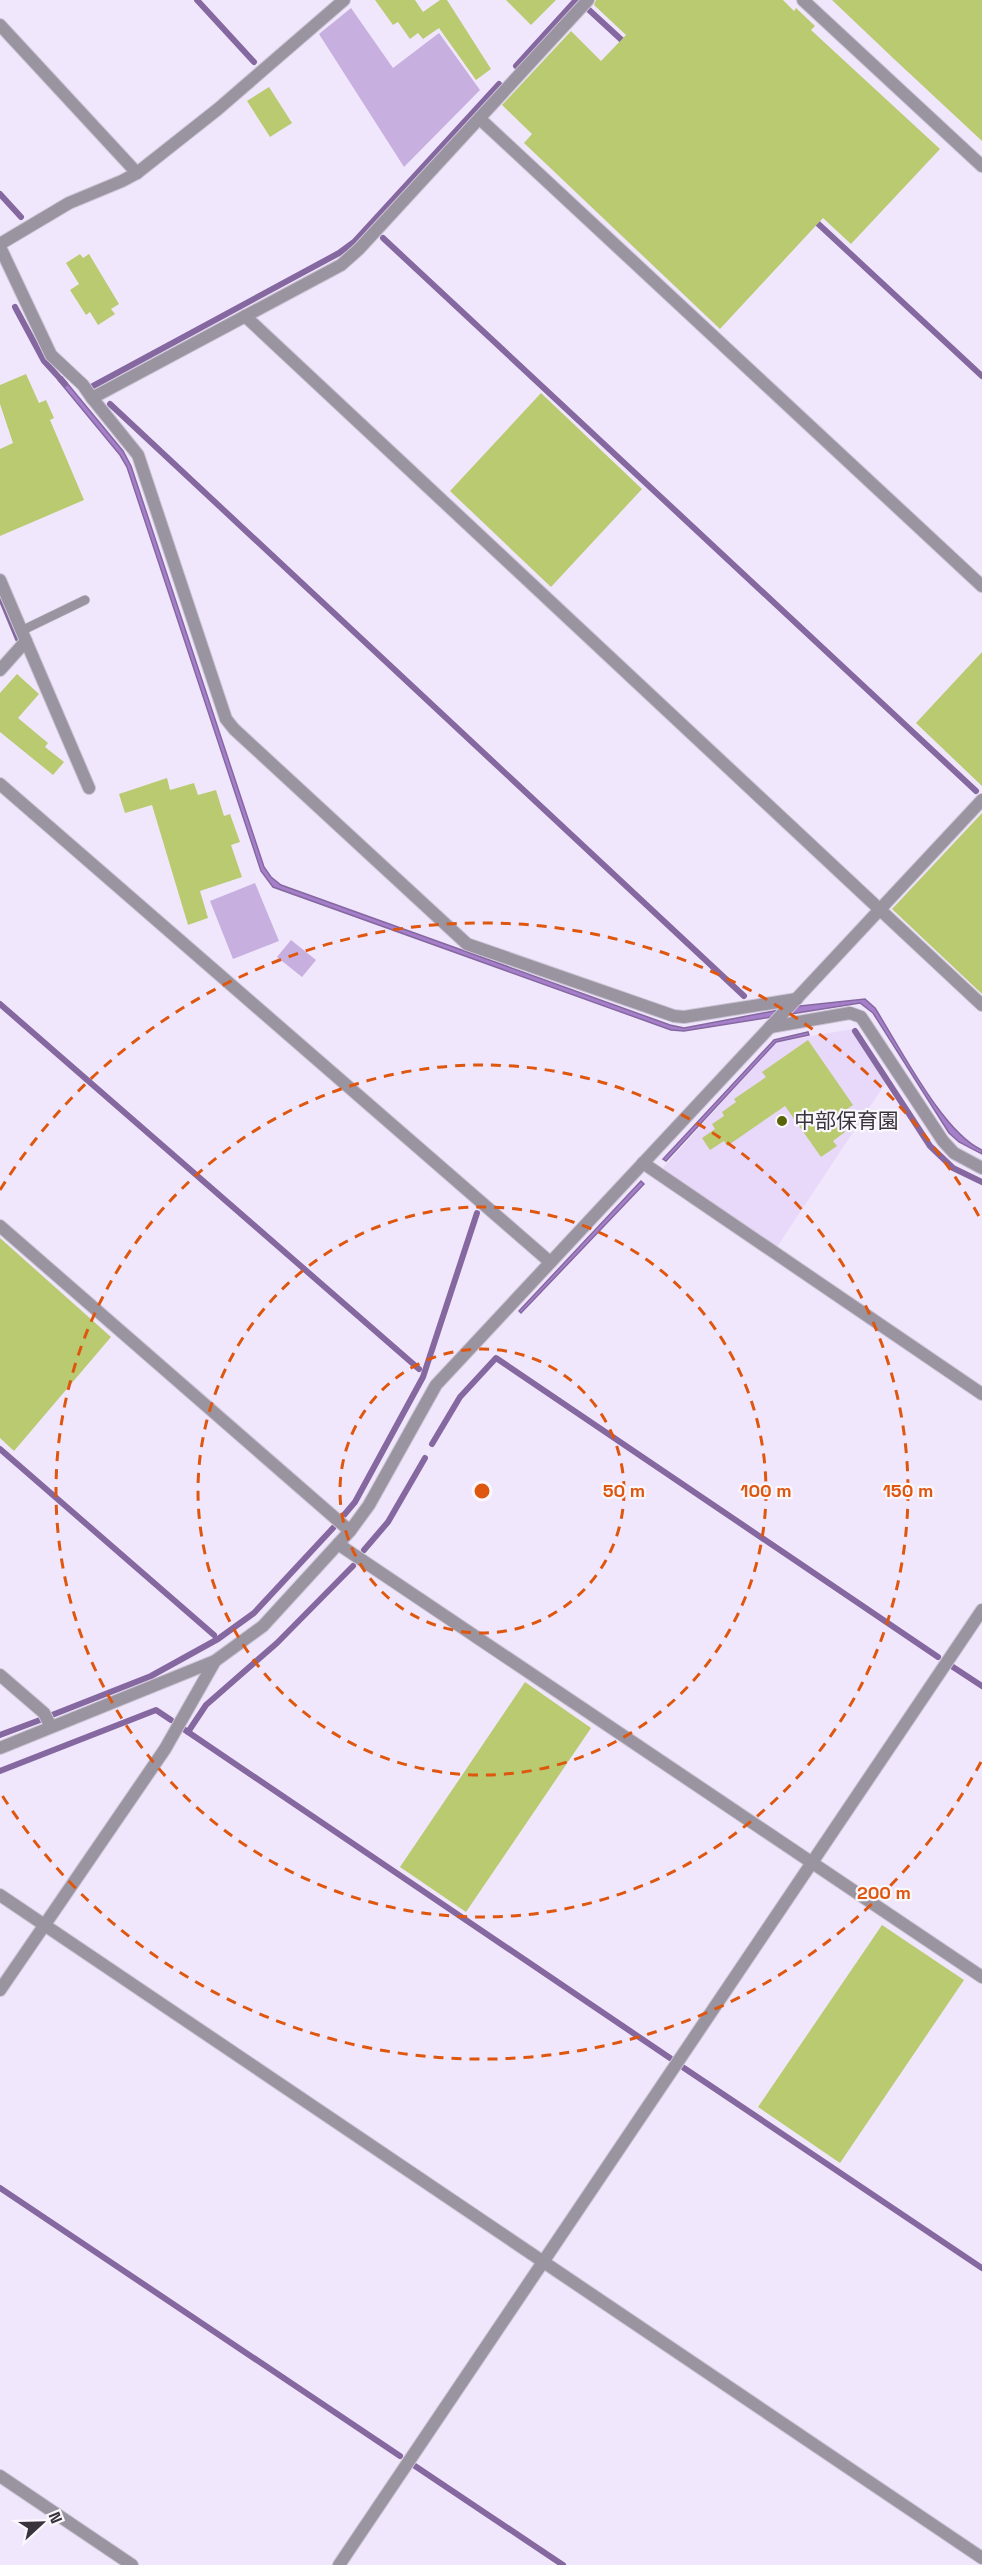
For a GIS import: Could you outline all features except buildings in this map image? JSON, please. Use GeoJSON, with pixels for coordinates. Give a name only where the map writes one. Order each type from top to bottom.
{"type":"FeatureCollection","features":[{"type":"Feature","properties":{"kind":"street"},"geometry":{"type":"LineString","coordinates":[[344,0],[218,108],[137,173],[122,182],[69,203],[0,246],[51,355],[83,385],[138,454],[226,719],[234,729],[467,944],[674,1016],[684,1017],[794,1002]]}},
{"type":"Feature","properties":{"kind":"street"},"geometry":{"type":"LineString","coordinates":[[92,398],[341,265],[359,249],[588,0]]}},
{"type":"Feature","properties":{"kind":"street"},"geometry":{"type":"LineString","coordinates":[[803,0],[982,166]]}},
{"type":"Feature","properties":{"kind":"street"},"geometry":{"type":"LineString","coordinates":[[0,26],[137,173]]}},
{"type":"Feature","properties":{"kind":"street"},"geometry":{"type":"LineString","coordinates":[[480,119],[982,586]]}},
{"type":"Feature","properties":{"kind":"street"},"geometry":{"type":"LineString","coordinates":[[245,316],[982,1005]]}},
{"type":"Feature","properties":{"kind":"street"},"geometry":{"type":"LineString","coordinates":[[0,580],[89,788]]}},
{"type":"Feature","properties":{"kind":"street"},"geometry":{"type":"LineString","coordinates":[[0,670],[23,636]]}},
{"type":"Feature","properties":{"kind":"street"},"geometry":{"type":"LineString","coordinates":[[0,784],[550,1262]]}},
{"type":"Feature","properties":{"kind":"street"},"geometry":{"type":"LineString","coordinates":[[0,1748],[215,1661],[263,1626],[350,1531],[369,1505],[436,1385],[982,800]]}},
{"type":"Feature","properties":{"kind":"street"},"geometry":{"type":"LineString","coordinates":[[774,1022],[850,1013],[861,1017],[943,1141],[954,1153],[982,1168]]}},
{"type":"Feature","properties":{"kind":"street"},"geometry":{"type":"LineString","coordinates":[[643,1163],[982,1394]]}},
{"type":"Feature","properties":{"kind":"street"},"geometry":{"type":"LineString","coordinates":[[0,1226],[350,1531]]}},
{"type":"Feature","properties":{"kind":"street"},"geometry":{"type":"LineString","coordinates":[[338,1544],[982,1977]]}},
{"type":"Feature","properties":{"kind":"street"},"geometry":{"type":"LineString","coordinates":[[339,2565],[982,1610]]}},
{"type":"Feature","properties":{"kind":"street"},"geometry":{"type":"LineString","coordinates":[[0,1990],[165,1749],[215,1661]]}},
{"type":"Feature","properties":{"kind":"street"},"geometry":{"type":"LineString","coordinates":[[0,1675],[44,1713],[51,1727]]}},
{"type":"Feature","properties":{"kind":"street"},"geometry":{"type":"LineString","coordinates":[[0,1895],[544,2260],[982,2558]]}},
{"type":"Feature","properties":{"kind":"street"},"geometry":{"type":"LineString","coordinates":[[0,2476],[132,2565]]}},
{"type":"Feature","properties":{"kind":"lane"},"geometry":{"type":"LineString","coordinates":[[23,636],[85,600]]}},
{"type":"Feature","properties":{"kind":"shaded area"},"geometry":{"type":"Polygon","coordinates":[[[351,8],[393,68],[439,33],[480,90],[404,167],[319,34],[351,8]]]}},
{"type":"Feature","properties":{"kind":"shaded area"},"geometry":{"type":"Polygon","coordinates":[[[62,377],[123,451],[131,466],[264,867],[271,877],[281,885],[670,1025],[684,1028],[800,1006],[865,999],[875,1008],[937,1108],[967,1141],[982,1150],[982,1154],[959,1142],[949,1133],[873,1013],[860,1003],[684,1031],[671,1030],[273,887],[261,871],[127,467],[120,455],[58,380],[62,377]]]}},
{"type":"Feature","properties":{"kind":"shaded area"},"geometry":{"type":"Polygon","coordinates":[[[255,883],[279,941],[233,959],[210,901],[255,883]]]}},
{"type":"Feature","properties":{"kind":"shaded area"},"geometry":{"type":"Polygon","coordinates":[[[291,940],[316,960],[302,977],[277,957],[291,940]]]}},
{"type":"Feature","properties":{"kind":"shaded area","name":"中部保育園"},"geometry":{"type":"Polygon","coordinates":[[[853,1029],[887,1081],[777,1247],[663,1168],[776,1042],[853,1029]]]}},
{"type":"Feature","properties":{"kind":"shaded area"},"geometry":{"type":"Polygon","coordinates":[[[808,1032],[809,1035],[776,1042],[666,1161],[663,1159],[774,1040],[808,1032]]]}},
{"type":"Feature","properties":{"kind":"shaded area"},"geometry":{"type":"Polygon","coordinates":[[[641,1181],[644,1184],[521,1313],[519,1311],[641,1181]]]}},
{"type":"Feature","properties":{"kind":"waterway"},"geometry":{"type":"LineString","coordinates":[[197,0],[254,62]]}},
{"type":"Feature","properties":{"kind":"waterway"},"geometry":{"type":"LineString","coordinates":[[516,66],[576,0]]}},
{"type":"Feature","properties":{"kind":"waterway"},"geometry":{"type":"LineString","coordinates":[[588,9],[626,44]]}},
{"type":"Feature","properties":{"kind":"waterway"},"geometry":{"type":"LineString","coordinates":[[93,386],[339,253],[354,242],[499,84]]}},
{"type":"Feature","properties":{"kind":"waterway"},"geometry":{"type":"LineString","coordinates":[[0,194],[21,217]]}},
{"type":"Feature","properties":{"kind":"waterway"},"geometry":{"type":"LineString","coordinates":[[813,219],[982,376]]}},
{"type":"Feature","properties":{"kind":"waterway"},"geometry":{"type":"LineString","coordinates":[[383,238],[976,791]]}},
{"type":"Feature","properties":{"kind":"waterway"},"geometry":{"type":"LineString","coordinates":[[15,307],[44,361],[65,384]]}},
{"type":"Feature","properties":{"kind":"waterway"},"geometry":{"type":"LineString","coordinates":[[110,404],[744,996]]}},
{"type":"Feature","properties":{"kind":"waterway"},"geometry":{"type":"LineString","coordinates":[[0,596],[18,639]]}},
{"type":"Feature","properties":{"kind":"waterway"},"geometry":{"type":"LineString","coordinates":[[0,1004],[419,1369]]}},
{"type":"Feature","properties":{"kind":"waterway"},"geometry":{"type":"LineString","coordinates":[[855,1031],[930,1146],[953,1168],[982,1182]]}},
{"type":"Feature","properties":{"kind":"waterway"},"geometry":{"type":"LineString","coordinates":[[344,1515],[355,1502],[423,1377],[477,1213]]}},
{"type":"Feature","properties":{"kind":"waterway"},"geometry":{"type":"LineString","coordinates":[[432,1444],[460,1397],[496,1358],[938,1657]]}},
{"type":"Feature","properties":{"kind":"waterway"},"geometry":{"type":"LineString","coordinates":[[0,1449],[214,1635]]}},
{"type":"Feature","properties":{"kind":"waterway"},"geometry":{"type":"LineString","coordinates":[[364,1550],[388,1522],[425,1458]]}},
{"type":"Feature","properties":{"kind":"waterway"},"geometry":{"type":"LineString","coordinates":[[52,1715],[151,1676],[218,1639],[254,1613],[333,1528]]}},
{"type":"Feature","properties":{"kind":"waterway"},"geometry":{"type":"LineString","coordinates":[[188,1732],[206,1705],[277,1643],[353,1566]]}},
{"type":"Feature","properties":{"kind":"waterway"},"geometry":{"type":"LineString","coordinates":[[953,1667],[982,1686]]}},
{"type":"Feature","properties":{"kind":"waterway"},"geometry":{"type":"LineString","coordinates":[[0,1771],[156,1710],[171,1720]]}},
{"type":"Feature","properties":{"kind":"waterway"},"geometry":{"type":"LineString","coordinates":[[0,1735],[40,1720]]}},
{"type":"Feature","properties":{"kind":"waterway"},"geometry":{"type":"LineString","coordinates":[[185,1730],[670,2058]]}},
{"type":"Feature","properties":{"kind":"waterway"},"geometry":{"type":"LineString","coordinates":[[684,2068],[982,2268]]}},
{"type":"Feature","properties":{"kind":"waterway"},"geometry":{"type":"LineString","coordinates":[[0,2188],[400,2456]]}},
{"type":"Feature","properties":{"kind":"waterway"},"geometry":{"type":"LineString","coordinates":[[415,2466],[563,2565]]}},
{"type":"Feature","properties":{"kind":"place","name":"中部保育園"},"geometry":{"type":"Point","coordinates":[782,1121]}}]}
